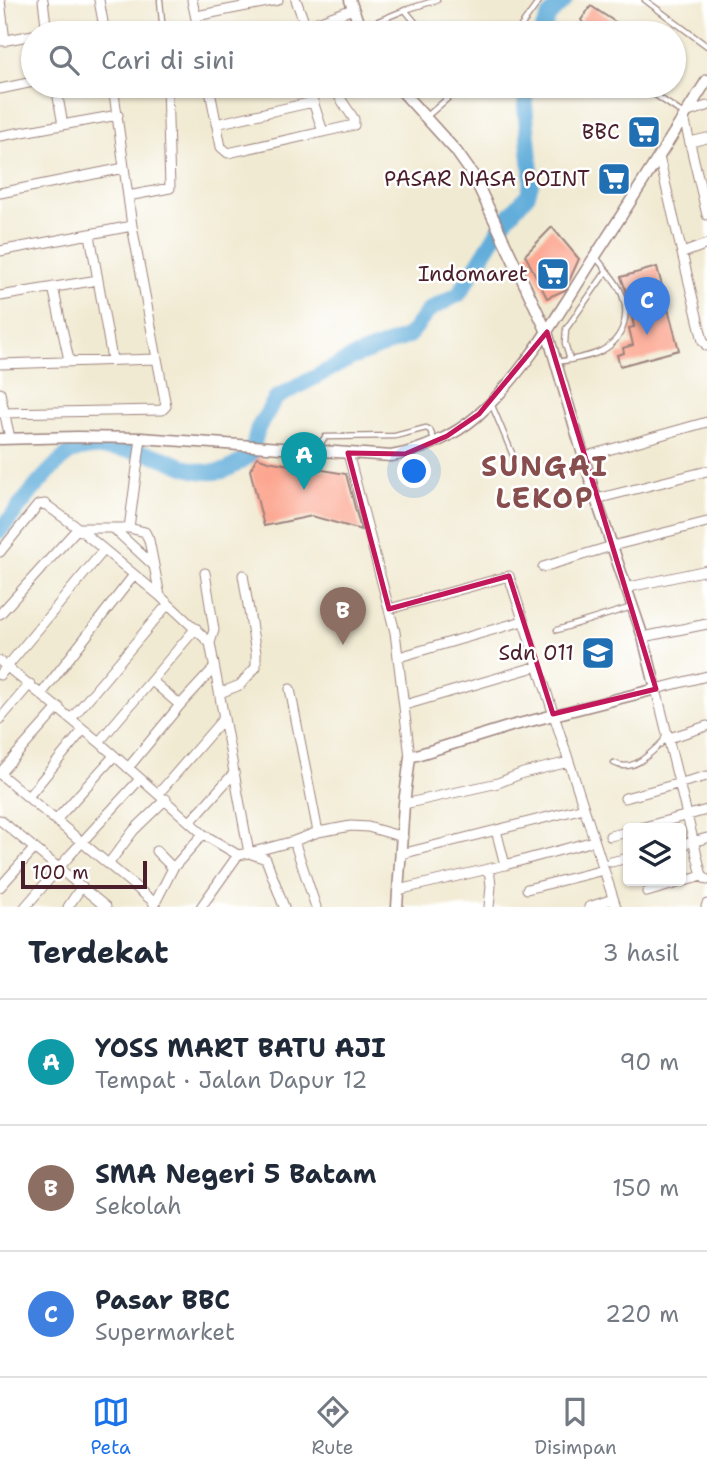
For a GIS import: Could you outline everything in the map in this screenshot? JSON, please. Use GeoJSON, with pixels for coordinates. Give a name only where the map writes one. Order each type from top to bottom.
{"type":"FeatureCollection","features":[{"type":"Feature","properties":{"kind":"street"},"geometry":{"type":"LineString","coordinates":[[43,0],[44,21]]}},
{"type":"Feature","properties":{"kind":"street"},"geometry":{"type":"LineString","coordinates":[[99,0],[103,21]]}},
{"type":"Feature","properties":{"kind":"street"},"geometry":{"type":"LineString","coordinates":[[192,0],[197,21]]}},
{"type":"Feature","properties":{"kind":"street"},"geometry":{"type":"LineString","coordinates":[[196,16],[278,0]]}},
{"type":"Feature","properties":{"kind":"street"},"geometry":{"type":"LineString","coordinates":[[296,0],[304,21]]}},
{"type":"Feature","properties":{"kind":"street"},"geometry":{"type":"LineString","coordinates":[[0,3],[3,41],[21,37]]}},
{"type":"Feature","properties":{"kind":"street"},"geometry":{"type":"LineString","coordinates":[[323,21],[351,5]]}},
{"type":"Feature","properties":{"kind":"street"},"geometry":{"type":"LineString","coordinates":[[0,393],[5,438],[231,444],[391,456],[405,454],[435,442],[479,414],[547,332],[707,80]]}},
{"type":"Feature","properties":{"kind":"street"},"geometry":{"type":"LineString","coordinates":[[0,89],[21,85]]}},
{"type":"Feature","properties":{"kind":"street"},"geometry":{"type":"LineString","coordinates":[[58,98],[63,125]]}},
{"type":"Feature","properties":{"kind":"street"},"geometry":{"type":"LineString","coordinates":[[2,413],[164,409],[167,404],[156,359],[132,226],[115,98]]}},
{"type":"Feature","properties":{"kind":"street"},"geometry":{"type":"LineString","coordinates":[[128,195],[170,188],[167,98]]}},
{"type":"Feature","properties":{"kind":"street"},"geometry":{"type":"LineString","coordinates":[[211,98],[221,148],[228,153],[350,127],[355,123],[339,98]]}},
{"type":"Feature","properties":{"kind":"street"},"geometry":{"type":"LineString","coordinates":[[312,98],[323,132]]}},
{"type":"Feature","properties":{"kind":"street"},"geometry":{"type":"LineString","coordinates":[[408,98],[456,151],[482,189],[547,332],[596,499],[643,638],[677,783],[705,878],[647,892]]}},
{"type":"Feature","properties":{"kind":"street"},"geometry":{"type":"LineString","coordinates":[[216,124],[313,102]]}},
{"type":"Feature","properties":{"kind":"street"},"geometry":{"type":"LineString","coordinates":[[686,115],[707,106]]}},
{"type":"Feature","properties":{"kind":"street"},"geometry":{"type":"LineString","coordinates":[[0,136],[118,115]]}},
{"type":"Feature","properties":{"kind":"street"},"geometry":{"type":"LineString","coordinates":[[686,115],[690,142],[703,178],[707,212]]}},
{"type":"Feature","properties":{"kind":"street"},"geometry":{"type":"LineString","coordinates":[[690,142],[707,138]]}},
{"type":"Feature","properties":{"kind":"street"},"geometry":{"type":"LineString","coordinates":[[659,157],[703,341],[707,346]]}},
{"type":"Feature","properties":{"kind":"street"},"geometry":{"type":"LineString","coordinates":[[0,193],[124,168]]}},
{"type":"Feature","properties":{"kind":"street"},"geometry":{"type":"LineString","coordinates":[[0,251],[132,226]]}},
{"type":"Feature","properties":{"kind":"street"},"geometry":{"type":"LineString","coordinates":[[89,234],[112,359]]}},
{"type":"Feature","properties":{"kind":"street"},"geometry":{"type":"LineString","coordinates":[[682,253],[707,244]]}},
{"type":"Feature","properties":{"kind":"street"},"geometry":{"type":"LineString","coordinates":[[0,296],[98,280]]}},
{"type":"Feature","properties":{"kind":"street"},"geometry":{"type":"LineString","coordinates":[[53,287],[69,360]]}},
{"type":"Feature","properties":{"kind":"street"},"geometry":{"type":"LineString","coordinates":[[0,365],[69,360],[156,359]]}},
{"type":"Feature","properties":{"kind":"street"},"geometry":{"type":"LineString","coordinates":[[583,457],[707,422]]}},
{"type":"Feature","properties":{"kind":"street"},"geometry":{"type":"LineString","coordinates":[[129,528],[140,441]]}},
{"type":"Feature","properties":{"kind":"street"},"geometry":{"type":"LineString","coordinates":[[348,453],[389,609],[405,705],[410,757],[397,907]]}},
{"type":"Feature","properties":{"kind":"street"},"geometry":{"type":"LineString","coordinates":[[596,499],[707,471]]}},
{"type":"Feature","properties":{"kind":"street"},"geometry":{"type":"LineString","coordinates":[[0,552],[41,503],[47,505],[160,596],[210,643]]}},
{"type":"Feature","properties":{"kind":"street"},"geometry":{"type":"LineString","coordinates":[[543,567],[707,522]]}},
{"type":"Feature","properties":{"kind":"street"},"geometry":{"type":"LineString","coordinates":[[0,614],[78,528],[142,530],[147,536],[160,596]]}},
{"type":"Feature","properties":{"kind":"street"},"geometry":{"type":"LineString","coordinates":[[113,528],[152,564]]}},
{"type":"Feature","properties":{"kind":"street"},"geometry":{"type":"LineString","coordinates":[[0,675],[4,664],[103,551]]}},
{"type":"Feature","properties":{"kind":"street"},"geometry":{"type":"LineString","coordinates":[[625,588],[707,570]]}},
{"type":"Feature","properties":{"kind":"street"},"geometry":{"type":"LineString","coordinates":[[205,573],[214,630],[210,643],[248,853]]}},
{"type":"Feature","properties":{"kind":"street"},"geometry":{"type":"LineString","coordinates":[[42,693],[134,575]]}},
{"type":"Feature","properties":{"kind":"street"},"geometry":{"type":"LineString","coordinates":[[220,693],[240,685],[256,667],[243,575]]}},
{"type":"Feature","properties":{"kind":"street"},"geometry":{"type":"LineString","coordinates":[[389,609],[509,576],[615,903],[589,907]]}},
{"type":"Feature","properties":{"kind":"street"},"geometry":{"type":"LineString","coordinates":[[71,719],[168,604]]}},
{"type":"Feature","properties":{"kind":"street"},"geometry":{"type":"LineString","coordinates":[[399,657],[523,621]]}},
{"type":"Feature","properties":{"kind":"street"},"geometry":{"type":"LineString","coordinates":[[643,638],[707,624]]}},
{"type":"Feature","properties":{"kind":"street"},"geometry":{"type":"LineString","coordinates":[[99,742],[196,628]]}},
{"type":"Feature","properties":{"kind":"street"},"geometry":{"type":"LineString","coordinates":[[4,664],[59,707],[203,834],[238,855],[318,832],[351,826],[368,827],[403,837]]}},
{"type":"Feature","properties":{"kind":"street"},"geometry":{"type":"LineString","coordinates":[[405,705],[538,666]]}},
{"type":"Feature","properties":{"kind":"street"},"geometry":{"type":"LineString","coordinates":[[128,768],[214,668]]}},
{"type":"Feature","properties":{"kind":"street"},"geometry":{"type":"LineString","coordinates":[[410,757],[554,714],[707,676]]}},
{"type":"Feature","properties":{"kind":"street"},"geometry":{"type":"LineString","coordinates":[[152,681],[180,705]]}},
{"type":"Feature","properties":{"kind":"street"},"geometry":{"type":"LineString","coordinates":[[0,719],[30,684]]}},
{"type":"Feature","properties":{"kind":"street"},"geometry":{"type":"LineString","coordinates":[[290,689],[318,832]]}},
{"type":"Feature","properties":{"kind":"street"},"geometry":{"type":"LineString","coordinates":[[59,707],[0,774],[81,843],[109,863],[154,905],[173,867],[203,834]]}},
{"type":"Feature","properties":{"kind":"street"},"geometry":{"type":"LineString","coordinates":[[109,863],[223,719]]}},
{"type":"Feature","properties":{"kind":"street"},"geometry":{"type":"LineString","coordinates":[[666,739],[707,726]]}},
{"type":"Feature","properties":{"kind":"street"},"geometry":{"type":"LineString","coordinates":[[28,797],[83,730]]}},
{"type":"Feature","properties":{"kind":"street"},"geometry":{"type":"LineString","coordinates":[[56,820],[114,756]]}},
{"type":"Feature","properties":{"kind":"street"},"geometry":{"type":"LineString","coordinates":[[404,804],[498,783],[523,773],[569,762]]}},
{"type":"Feature","properties":{"kind":"street"},"geometry":{"type":"LineString","coordinates":[[190,822],[234,773]]}},
{"type":"Feature","properties":{"kind":"street"},"geometry":{"type":"LineString","coordinates":[[625,798],[707,776]]}},
{"type":"Feature","properties":{"kind":"street"},"geometry":{"type":"LineString","coordinates":[[25,907],[140,779]]}},
{"type":"Feature","properties":{"kind":"street"},"geometry":{"type":"LineString","coordinates":[[401,854],[584,808]]}},
{"type":"Feature","properties":{"kind":"street"},"geometry":{"type":"LineString","coordinates":[[658,823],[707,810]]}},
{"type":"Feature","properties":{"kind":"street"},"geometry":{"type":"LineString","coordinates":[[2,824],[106,907]]}},
{"type":"Feature","properties":{"kind":"street"},"geometry":{"type":"LineString","coordinates":[[496,830],[505,865]]}},
{"type":"Feature","properties":{"kind":"street"},"geometry":{"type":"LineString","coordinates":[[610,836],[623,832]]}},
{"type":"Feature","properties":{"kind":"street"},"geometry":{"type":"LineString","coordinates":[[686,844],[707,838]]}},
{"type":"Feature","properties":{"kind":"street"},"geometry":{"type":"LineString","coordinates":[[294,841],[316,907]]}},
{"type":"Feature","properties":{"kind":"street"},"geometry":{"type":"LineString","coordinates":[[398,890],[594,841]]}},
{"type":"Feature","properties":{"kind":"street"},"geometry":{"type":"LineString","coordinates":[[0,887],[34,849]]}},
{"type":"Feature","properties":{"kind":"street"},"geometry":{"type":"LineString","coordinates":[[156,851],[173,867]]}},
{"type":"Feature","properties":{"kind":"street"},"geometry":{"type":"LineString","coordinates":[[248,853],[266,859],[284,907]]}},
{"type":"Feature","properties":{"kind":"street"},"geometry":{"type":"LineString","coordinates":[[201,907],[238,855]]}},
{"type":"Feature","properties":{"kind":"street"},"geometry":{"type":"LineString","coordinates":[[611,862],[623,859]]}},
{"type":"Feature","properties":{"kind":"street"},"geometry":{"type":"LineString","coordinates":[[489,869],[489,907]]}},
{"type":"Feature","properties":{"kind":"street"},"geometry":{"type":"LineString","coordinates":[[527,889],[604,870]]}},
{"type":"Feature","properties":{"kind":"street"},"geometry":{"type":"LineString","coordinates":[[68,907],[82,886]]}},
{"type":"Feature","properties":{"kind":"lane"},"geometry":{"type":"LineString","coordinates":[[160,0],[162,21]]}},
{"type":"Feature","properties":{"kind":"lane"},"geometry":{"type":"LineString","coordinates":[[382,21],[437,0]]}},
{"type":"Feature","properties":{"kind":"lane"},"geometry":{"type":"LineString","coordinates":[[525,21],[540,0]]}},
{"type":"Feature","properties":{"kind":"lane"},"geometry":{"type":"LineString","coordinates":[[645,0],[673,21]]}},
{"type":"Feature","properties":{"kind":"lane"},"geometry":{"type":"LineString","coordinates":[[405,10],[414,21]]}},
{"type":"Feature","properties":{"kind":"lane"},"geometry":{"type":"LineString","coordinates":[[686,30],[707,46]]}},
{"type":"Feature","properties":{"kind":"lane"},"geometry":{"type":"LineString","coordinates":[[426,117],[448,98]]}},
{"type":"Feature","properties":{"kind":"lane"},"geometry":{"type":"LineString","coordinates":[[660,98],[686,115]]}},
{"type":"Feature","properties":{"kind":"lane"},"geometry":{"type":"LineString","coordinates":[[555,362],[602,351],[617,337],[626,320],[618,287],[595,257]]}},
{"type":"Feature","properties":{"kind":"lane"},"geometry":{"type":"LineString","coordinates":[[570,360],[565,344],[566,330],[606,272]]}},
{"type":"Feature","properties":{"kind":"lane"},"geometry":{"type":"LineString","coordinates":[[491,402],[514,458]]}},
{"type":"Feature","properties":{"kind":"lane"},"geometry":{"type":"LineString","coordinates":[[320,451],[325,438],[396,436],[426,428],[430,430],[435,442]]}},
{"type":"Feature","properties":{"kind":"lane"},"geometry":{"type":"LineString","coordinates":[[296,449],[306,467]]}},
{"type":"Feature","properties":{"kind":"lane"},"geometry":{"type":"LineString","coordinates":[[557,630],[633,607]]}},
{"type":"Feature","properties":{"kind":"lane"},"geometry":{"type":"LineString","coordinates":[[614,763],[621,768],[630,767],[666,739]]}},
{"type":"Feature","properties":{"kind":"highlighted area"},"geometry":{"type":"Polygon","coordinates":[[[547,332],[656,689],[553,714],[509,576],[389,609],[348,453],[405,454],[447,436],[479,414],[547,332]]]}},
{"type":"Feature","properties":{"kind":"building"},"geometry":{"type":"Polygon","coordinates":[[[591,6],[614,21],[582,21],[591,6]]]}},
{"type":"Feature","properties":{"kind":"building","name":"Indomaret"},"geometry":{"type":"Polygon","coordinates":[[[552,227],[579,259],[565,290],[547,298],[525,255],[552,227]]]}},
{"type":"Feature","properties":{"kind":"building"},"geometry":{"type":"Polygon","coordinates":[[[657,267],[679,350],[620,366],[617,355],[624,353],[623,348],[633,345],[629,328],[634,327],[621,277],[657,267]]]}},
{"type":"Feature","properties":{"kind":"building"},"geometry":{"type":"Polygon","coordinates":[[[257,457],[301,467],[307,472],[312,468],[346,474],[361,530],[312,516],[264,526],[250,470],[257,457]]]}},
{"type":"Feature","properties":{"kind":"waterway"},"geometry":{"type":"LineString","coordinates":[[547,21],[565,0]]}},
{"type":"Feature","properties":{"kind":"waterway"},"geometry":{"type":"LineString","coordinates":[[0,531],[54,467],[80,449],[138,452],[204,472],[230,468],[251,455],[258,428],[276,398],[351,358],[409,336],[429,310],[459,294],[503,223],[528,194],[532,181],[525,98]]}},
{"type":"Feature","properties":{"kind":"place","name":"BBC"},"geometry":{"type":"Point","coordinates":[644,132]}},
{"type":"Feature","properties":{"kind":"place","name":"PASAR NASA POINT"},"geometry":{"type":"Point","coordinates":[614,179]}},
{"type":"Feature","properties":{"kind":"place","name":"Indomaret"},"geometry":{"type":"Point","coordinates":[553,274]}},
{"type":"Feature","properties":{"kind":"place","name":"Pasar BBC"},"geometry":{"type":"Point","coordinates":[647,335]}},
{"type":"Feature","properties":{"kind":"place","name":"YOSS MART BATU AJI"},"geometry":{"type":"Point","coordinates":[304,490]}},
{"type":"Feature","properties":{"kind":"place","name":"SMA Negeri 5 Batam"},"geometry":{"type":"Point","coordinates":[343,645]}},
{"type":"Feature","properties":{"kind":"place","name":"Sdn 011"},"geometry":{"type":"Point","coordinates":[598,653]}},
{"type":"Feature","properties":{"kind":"district","name":"SUNGAI LEKOP"},"geometry":{"type":"Point","coordinates":[545,482]}}]}
